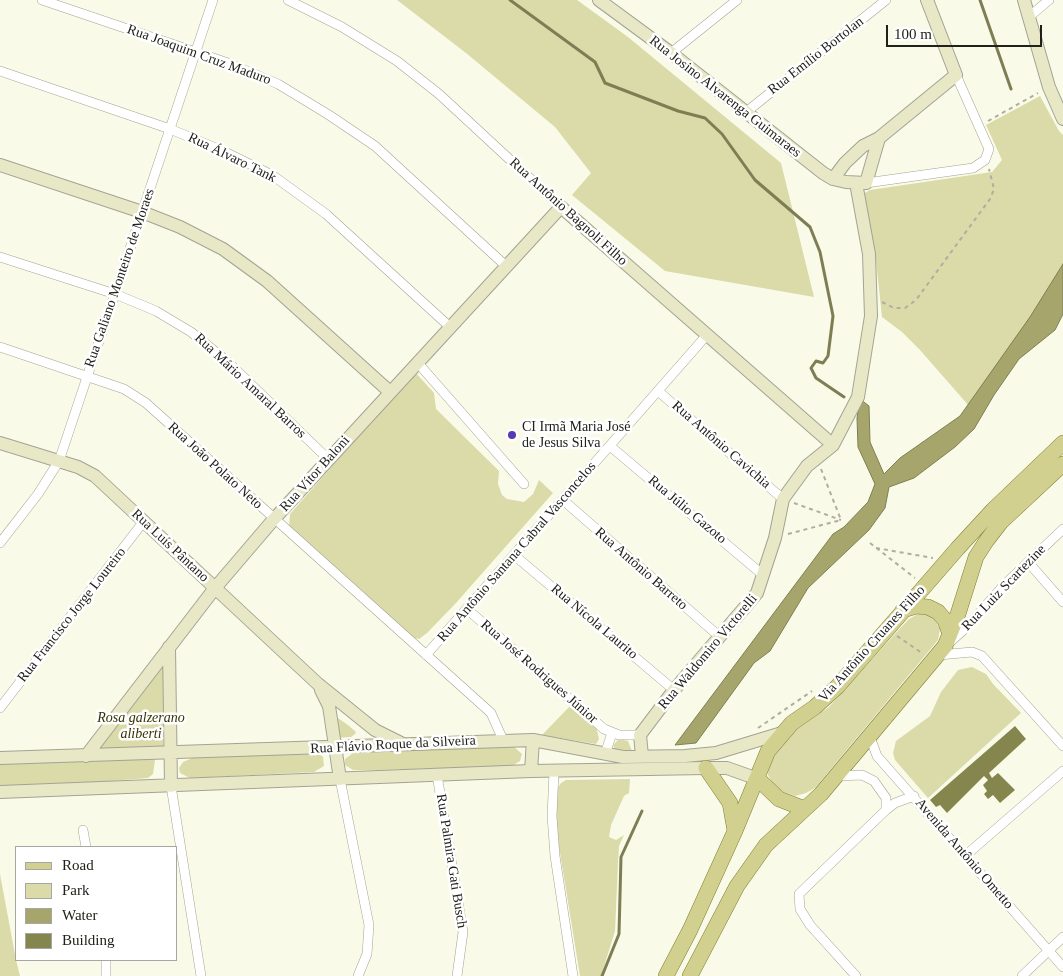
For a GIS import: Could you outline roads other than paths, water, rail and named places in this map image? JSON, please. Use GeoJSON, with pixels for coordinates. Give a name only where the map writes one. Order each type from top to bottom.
{"type":"FeatureCollection","features":[{"type":"Feature","properties":{"kind":"main road","name":"Via Antônio Cruanes Filho"},"geometry":{"type":"LineString","coordinates":[[666,976],[690,930],[736,831],[768,751],[782,733],[837,687],[993,510],[1063,442]]}},
{"type":"Feature","properties":{"kind":"main road"},"geometry":{"type":"LineString","coordinates":[[690,976],[737,886],[766,845],[805,809],[836,776],[870,737],[940,648],[976,557],[987,540],[1001,522],[1063,464]]}},
{"type":"Feature","properties":{"kind":"main road"},"geometry":{"type":"LineString","coordinates":[[903,610],[916,606],[928,607],[938,612],[945,620],[940,648]]}},
{"type":"Feature","properties":{"kind":"main road"},"geometry":{"type":"LineString","coordinates":[[706,768],[730,804],[736,831]]}},
{"type":"Feature","properties":{"kind":"main road"},"geometry":{"type":"LineString","coordinates":[[758,779],[779,799],[805,809]]}},
{"type":"Feature","properties":{"kind":"street","name":"Rua Joaquim Cruz Maduro"},"geometry":{"type":"LineString","coordinates":[[42,0],[196,52],[278,84],[375,146],[506,266]]}},
{"type":"Feature","properties":{"kind":"street","name":"Rua Galiano Monteiro de Moraes"},"geometry":{"type":"LineString","coordinates":[[0,542],[38,494],[58,461],[213,0]]}},
{"type":"Feature","properties":{"kind":"street","name":"Rua Antônio Bagnoli Filho"},"geometry":{"type":"LineString","coordinates":[[288,0],[342,27],[397,61],[439,94],[561,207],[832,445]]}},
{"type":"Feature","properties":{"kind":"street","name":"Rua Josino Alvarenga Guimaraes"},"geometry":{"type":"LineString","coordinates":[[599,0],[671,53],[745,113],[833,179],[861,183]]}},
{"type":"Feature","properties":{"kind":"street"},"geometry":{"type":"LineString","coordinates":[[671,53],[737,0]]}},
{"type":"Feature","properties":{"kind":"street","name":"Rua Emílio Bortolan"},"geometry":{"type":"LineString","coordinates":[[745,113],[886,0]]}},
{"type":"Feature","properties":{"kind":"street"},"geometry":{"type":"LineString","coordinates":[[861,183],[973,168],[985,160],[989,149],[956,75],[927,0]]}},
{"type":"Feature","properties":{"kind":"street"},"geometry":{"type":"LineString","coordinates":[[1024,0],[1049,86],[1062,117]]}},
{"type":"Feature","properties":{"kind":"street"},"geometry":{"type":"LineString","coordinates":[[1030,16],[1049,0]]}},
{"type":"Feature","properties":{"kind":"street","name":"Rua Álvaro Tank"},"geometry":{"type":"LineString","coordinates":[[0,71],[170,129],[223,150],[272,175],[326,214],[450,327]]}},
{"type":"Feature","properties":{"kind":"street"},"geometry":{"type":"LineString","coordinates":[[833,179],[845,163],[863,146],[879,138],[956,75]]}},
{"type":"Feature","properties":{"kind":"street"},"geometry":{"type":"LineString","coordinates":[[832,445],[858,397],[870,326],[869,254],[861,183],[879,138]]}},
{"type":"Feature","properties":{"kind":"street"},"geometry":{"type":"LineString","coordinates":[[0,165],[142,212],[180,227],[223,249],[267,280],[390,392]]}},
{"type":"Feature","properties":{"kind":"street","name":"Rua Vítor Baloni"},"geometry":{"type":"LineString","coordinates":[[86,756],[215,588],[274,519],[561,207]]}},
{"type":"Feature","properties":{"kind":"street","name":"Rua Mário Amaral Barros"},"geometry":{"type":"LineString","coordinates":[[0,257],[115,294],[156,311],[191,332],[228,362],[328,459]]}},
{"type":"Feature","properties":{"kind":"street","name":"Rua Antônio Santana Cabral Vasconcelos"},"geometry":{"type":"LineString","coordinates":[[426,655],[706,336]]}},
{"type":"Feature","properties":{"kind":"street","name":"Rua João Polato Neto"},"geometry":{"type":"LineString","coordinates":[[0,347],[124,389],[146,403],[491,713],[503,740]]}},
{"type":"Feature","properties":{"kind":"street"},"geometry":{"type":"LineString","coordinates":[[417,362],[524,484]]}},
{"type":"Feature","properties":{"kind":"street","name":"Rua Antônio Cavichia"},"geometry":{"type":"LineString","coordinates":[[658,391],[783,499]]}},
{"type":"Feature","properties":{"kind":"street","name":"Rua Luís Pântano"},"geometry":{"type":"LineString","coordinates":[[0,443],[58,461],[95,476],[318,684],[375,730],[405,745]]}},
{"type":"Feature","properties":{"kind":"street","name":"Rua Waldomiro Victorelli"},"geometry":{"type":"LineString","coordinates":[[640,736],[674,690],[757,593],[775,538],[783,499],[807,466],[832,445]]}},
{"type":"Feature","properties":{"kind":"street","name":"Rua Júlio Gazoto"},"geometry":{"type":"LineString","coordinates":[[610,446],[763,575]]}},
{"type":"Feature","properties":{"kind":"street","name":"Rua Antônio Barreto"},"geometry":{"type":"LineString","coordinates":[[562,500],[720,638]]}},
{"type":"Feature","properties":{"kind":"street","name":"Rua Francisco Jorge Loureiro"},"geometry":{"type":"LineString","coordinates":[[0,708],[144,522]]}},
{"type":"Feature","properties":{"kind":"street","name":"Rua Luiz Scartezine"},"geometry":{"type":"LineString","coordinates":[[940,648],[968,626],[990,600],[1063,529]]}},
{"type":"Feature","properties":{"kind":"street","name":"Rua Nícola Laurito"},"geometry":{"type":"LineString","coordinates":[[514,555],[674,690]]}},
{"type":"Feature","properties":{"kind":"street"},"geometry":{"type":"LineString","coordinates":[[1028,562],[1063,602]]}},
{"type":"Feature","properties":{"kind":"street","name":"Rua José Rodrigues Júnior"},"geometry":{"type":"LineString","coordinates":[[467,609],[604,729],[640,736]]}},
{"type":"Feature","properties":{"kind":"street"},"geometry":{"type":"LineString","coordinates":[[169,647],[171,786],[201,976]]}},
{"type":"Feature","properties":{"kind":"street"},"geometry":{"type":"LineString","coordinates":[[940,648],[972,652],[982,656],[1063,746]]}},
{"type":"Feature","properties":{"kind":"street","name":"Rua Luís Pântano"},"geometry":{"type":"LineString","coordinates":[[318,684],[329,706],[331,730],[336,748],[340,779]]}},
{"type":"Feature","properties":{"kind":"street"},"geometry":{"type":"LineString","coordinates":[[312,749],[331,730]]}},
{"type":"Feature","properties":{"kind":"street","name":"Rua José Rodrigues Júnior"},"geometry":{"type":"LineString","coordinates":[[605,754],[612,732]]}},
{"type":"Feature","properties":{"kind":"street","name":"Rua Flávio Roque da Silveira"},"geometry":{"type":"LineString","coordinates":[[0,758],[312,749],[503,740],[533,740],[605,754],[642,756],[716,753],[782,733]]}},
{"type":"Feature","properties":{"kind":"street"},"geometry":{"type":"LineString","coordinates":[[640,736],[642,756]]}},
{"type":"Feature","properties":{"kind":"street","name":"Avenida Antônio Ometto"},"geometry":{"type":"LineString","coordinates":[[870,737],[877,756],[1063,967]]}},
{"type":"Feature","properties":{"kind":"street"},"geometry":{"type":"LineString","coordinates":[[531,771],[533,740]]}},
{"type":"Feature","properties":{"kind":"street"},"geometry":{"type":"LineString","coordinates":[[0,792],[531,771],[727,768],[758,779]]}},
{"type":"Feature","properties":{"kind":"street"},"geometry":{"type":"LineString","coordinates":[[965,856],[1063,771]]}},
{"type":"Feature","properties":{"kind":"street"},"geometry":{"type":"LineString","coordinates":[[554,772],[552,816],[555,856],[573,976]]}},
{"type":"Feature","properties":{"kind":"street","name":"Rua Palmira Gati Busch"},"geometry":{"type":"LineString","coordinates":[[437,775],[463,932],[457,976]]}},
{"type":"Feature","properties":{"kind":"street"},"geometry":{"type":"LineString","coordinates":[[836,776],[862,775],[874,781],[882,789],[886,798],[886,810]]}},
{"type":"Feature","properties":{"kind":"street"},"geometry":{"type":"LineString","coordinates":[[340,779],[369,925],[367,954],[358,976]]}},
{"type":"Feature","properties":{"kind":"street"},"geometry":{"type":"LineString","coordinates":[[856,976],[810,925],[800,909],[799,894],[886,810],[895,803],[914,796]]}},
{"type":"Feature","properties":{"kind":"street"},"geometry":{"type":"LineString","coordinates":[[83,830],[86,846]]}},
{"type":"Feature","properties":{"kind":"street"},"geometry":{"type":"LineString","coordinates":[[1022,976],[1063,937]]}},
{"type":"Feature","properties":{"kind":"street"},"geometry":{"type":"LineString","coordinates":[[106,961],[106,976]]}},
{"type":"Feature","properties":{"kind":"water"},"geometry":{"type":"Polygon","coordinates":[[[1063,264],[1063,314],[1055,330],[1019,359],[994,395],[974,429],[955,447],[914,478],[889,487],[885,508],[869,530],[808,588],[770,651],[754,663],[696,743],[675,745],[833,534],[844,527],[868,502],[875,484],[858,447],[857,418],[860,399],[869,406],[870,442],[884,474],[900,458],[960,416],[1030,317],[1063,264]]]}},
{"type":"Feature","properties":{"kind":"waterway"},"geometry":{"type":"LineString","coordinates":[[510,0],[595,62],[605,83],[678,111],[705,118],[722,134],[755,180],[810,227],[820,252],[833,316],[828,356],[823,363],[816,361],[811,368],[816,378],[844,397]]}},
{"type":"Feature","properties":{"kind":"waterway"},"geometry":{"type":"LineString","coordinates":[[980,0],[1011,89]]}},
{"type":"Feature","properties":{"kind":"waterway"},"geometry":{"type":"LineString","coordinates":[[602,976],[619,934],[621,857],[642,811]]}},
{"type":"Feature","properties":{"kind":"place","name":"CI Irmã Maria José de Jesus Silva"},"geometry":{"type":"Point","coordinates":[512,435]}},
{"type":"Feature","properties":{"kind":"park label","name":"Rosa galzerano aliberti"},"geometry":{"type":"Point","coordinates":[141,726]}}]}
